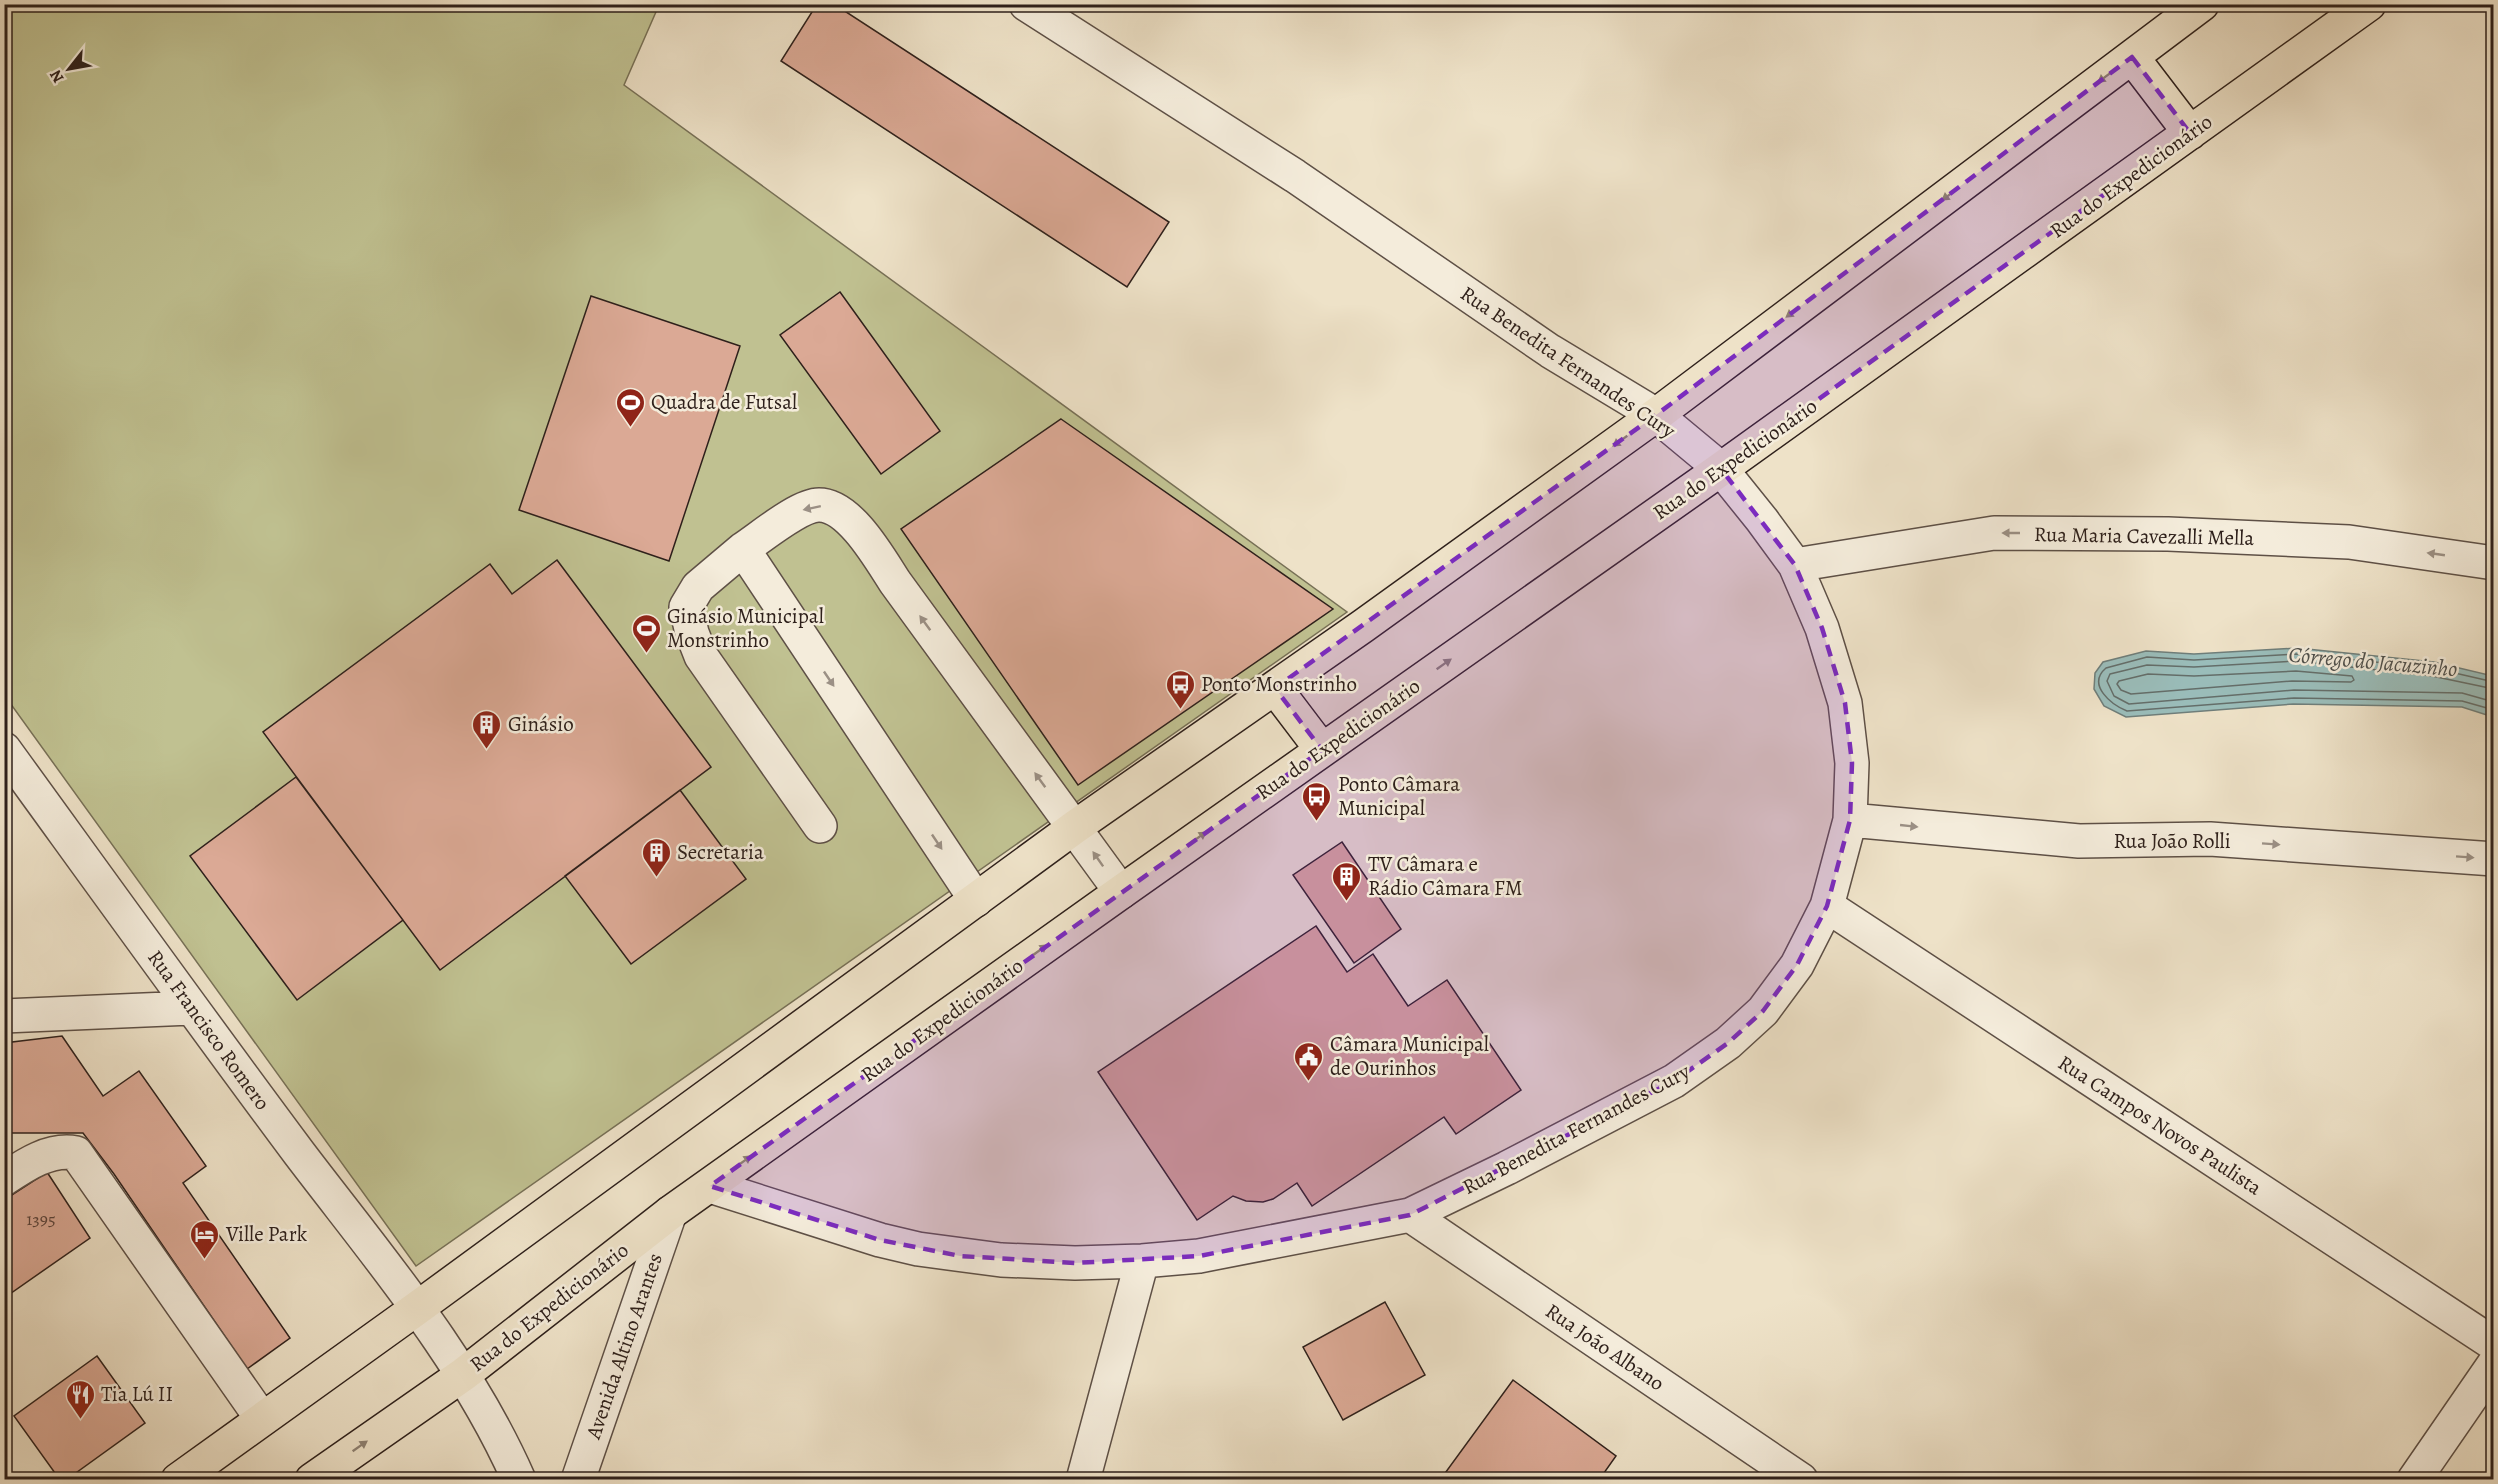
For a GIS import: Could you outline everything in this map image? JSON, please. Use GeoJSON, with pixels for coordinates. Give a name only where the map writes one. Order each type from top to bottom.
{"type":"FeatureCollection","features":[{"type":"Feature","properties":{"kind":"main road"},"geometry":{"type":"LineString","coordinates":[[178,1479],[417,1309],[1075,827],[1275,688],[1656,415],[2202,4]]}},
{"type":"Feature","properties":{"kind":"main road","name":"Rua do Expedicionário"},"geometry":{"type":"LineString","coordinates":[[312,1479],[464,1374],[670,1214],[1121,892],[1721,469],[2369,4]]}},
{"type":"Feature","properties":{"kind":"main road"},"geometry":{"type":"LineString","coordinates":[[2132,57],[2190,133]]}},
{"type":"Feature","properties":{"kind":"main road"},"geometry":{"type":"LineString","coordinates":[[1275,688],[1322,750]]}},
{"type":"Feature","properties":{"kind":"street","name":"Rua Benedita Fernandes Cury"},"geometry":{"type":"LineString","coordinates":[[710,1186],[857,1234],[918,1249],[1001,1260],[1075,1263],[1142,1261],[1220,1252],[1410,1215],[1546,1148],[1674,1081],[1728,1043],[1763,1011],[1797,965],[1827,906],[1851,820],[1852,763],[1845,703],[1822,628],[1795,565],[1721,469],[1656,415],[1550,351],[1295,176],[1026,4]]}},
{"type":"Feature","properties":{"kind":"street"},"geometry":{"type":"LineString","coordinates":[[820,826],[701,656],[692,633],[686,607],[698,586],[743,549],[803,509],[819,505],[835,510],[862,531],[895,582],[1121,892]]}},
{"type":"Feature","properties":{"kind":"street","name":"Rua Maria Cavezalli Mella"},"geometry":{"type":"LineString","coordinates":[[1795,565],[1994,533],[2168,534],[2349,542],[2493,563]]}},
{"type":"Feature","properties":{"kind":"street"},"geometry":{"type":"LineString","coordinates":[[743,549],[976,900]]}},
{"type":"Feature","properties":{"kind":"street","name":"Rua Francisco Romero"},"geometry":{"type":"LineString","coordinates":[[4,749],[191,1008],[464,1374]]}},
{"type":"Feature","properties":{"kind":"street","name":"Rua João Rolli"},"geometry":{"type":"LineString","coordinates":[[1851,820],[2079,841],[2210,839],[2493,859]]}},
{"type":"Feature","properties":{"kind":"street","name":"Rua Campos Novos Paulista"},"geometry":{"type":"LineString","coordinates":[[1827,906],[2493,1344]]}},
{"type":"Feature","properties":{"kind":"street"},"geometry":{"type":"LineString","coordinates":[[4,1016],[191,1008]]}},
{"type":"Feature","properties":{"kind":"street"},"geometry":{"type":"LineString","coordinates":[[10,1172],[63,1150],[76,1153],[262,1419]]}},
{"type":"Feature","properties":{"kind":"street","name":"Avenida Altino Arantes"},"geometry":{"type":"LineString","coordinates":[[578,1479],[670,1214]]}},
{"type":"Feature","properties":{"kind":"street","name":"Rua João Albano"},"geometry":{"type":"LineString","coordinates":[[1410,1215],[1801,1479]]}},
{"type":"Feature","properties":{"kind":"street"},"geometry":{"type":"LineString","coordinates":[[1083,1479],[1142,1261]]}},
{"type":"Feature","properties":{"kind":"street"},"geometry":{"type":"LineString","coordinates":[[2414,1479],[2493,1364]]}},
{"type":"Feature","properties":{"kind":"street"},"geometry":{"type":"LineString","coordinates":[[464,1374],[502,1441],[519,1479]]}},
{"type":"Feature","properties":{"kind":"highlighted area"},"geometry":{"type":"Polygon","coordinates":[[[2132,57],[2190,133],[1721,469],[1795,565],[1822,628],[1845,703],[1852,763],[1850,820],[1827,906],[1797,965],[1763,1011],[1728,1043],[1674,1081],[1410,1215],[1199,1256],[1075,1263],[960,1256],[880,1240],[710,1186],[1322,750],[1275,688],[1656,415],[2132,57]]]}},
{"type":"Feature","properties":{"kind":"green space","name":"Ginásio Municipal Monstrinho"},"geometry":{"type":"Polygon","coordinates":[[[4,5],[659,5],[624,85],[1347,612],[416,1266],[5,696],[4,5]]]}},
{"type":"Feature","properties":{"kind":"water","name":"Córrego do Jacuzinho"},"geometry":{"type":"Polygon","coordinates":[[[2297,648],[2434,662],[2493,676],[2493,717],[2462,707],[2293,704],[2126,717],[2104,706],[2094,689],[2095,673],[2103,662],[2146,651],[2194,654],[2297,648]]]}},
{"type":"Feature","properties":{"kind":"building"},"geometry":{"type":"Polygon","coordinates":[[[817,4],[834,4],[1169,222],[1127,287],[781,61],[817,4]]]}},
{"type":"Feature","properties":{"kind":"building"},"geometry":{"type":"Polygon","coordinates":[[[840,292],[940,431],[881,474],[780,335],[840,292]]]}},
{"type":"Feature","properties":{"kind":"building","name":"Quadra de Futsal"},"geometry":{"type":"Polygon","coordinates":[[[591,296],[740,346],[669,561],[519,510],[591,296]]]}},
{"type":"Feature","properties":{"kind":"building"},"geometry":{"type":"Polygon","coordinates":[[[1061,419],[1333,609],[1078,785],[901,529],[1061,419]]]}},
{"type":"Feature","properties":{"kind":"building","name":"Ginásio"},"geometry":{"type":"Polygon","coordinates":[[[557,560],[711,767],[440,970],[263,732],[490,564],[512,594],[557,560]]]}},
{"type":"Feature","properties":{"kind":"building"},"geometry":{"type":"Polygon","coordinates":[[[296,777],[403,920],[297,1000],[190,856],[296,777]]]}},
{"type":"Feature","properties":{"kind":"building","name":"Secretaria"},"geometry":{"type":"Polygon","coordinates":[[[680,790],[746,879],[631,964],[565,876],[680,790]]]}},
{"type":"Feature","properties":{"kind":"building","name":"TV Câmara e Rádio Câmara FM"},"geometry":{"type":"Polygon","coordinates":[[[1342,842],[1401,929],[1354,963],[1293,875],[1342,842]]]}},
{"type":"Feature","properties":{"kind":"building","name":"Câmara Municipal de Ourinhos"},"geometry":{"type":"Polygon","coordinates":[[[1316,926],[1347,972],[1373,954],[1408,1006],[1447,980],[1521,1090],[1456,1134],[1444,1117],[1312,1206],[1297,1183],[1273,1199],[1263,1202],[1246,1201],[1233,1196],[1197,1220],[1098,1072],[1316,926]]]}},
{"type":"Feature","properties":{"kind":"building","name":"Ville Park"},"geometry":{"type":"Polygon","coordinates":[[[62,1036],[103,1096],[139,1071],[206,1166],[183,1183],[290,1338],[247,1369],[114,1174],[83,1133],[4,1133],[4,1043],[62,1036]]]}},
{"type":"Feature","properties":{"kind":"building"},"geometry":{"type":"Polygon","coordinates":[[[47,1172],[90,1238],[4,1298],[4,1200],[47,1172]]]}},
{"type":"Feature","properties":{"kind":"building"},"geometry":{"type":"Polygon","coordinates":[[[1385,1302],[1425,1375],[1343,1420],[1303,1347],[1385,1302]]]}},
{"type":"Feature","properties":{"kind":"building","name":"Tia Lú II"},"geometry":{"type":"Polygon","coordinates":[[[97,1356],[145,1423],[66,1480],[60,1480],[14,1416],[97,1356]]]}},
{"type":"Feature","properties":{"kind":"building"},"geometry":{"type":"Polygon","coordinates":[[[1513,1380],[1616,1456],[1599,1480],[1440,1480],[1513,1380]]]}},
{"type":"Feature","properties":{"kind":"place","name":"Quadra de Futsal"},"geometry":{"type":"Point","coordinates":[630,428]}},
{"type":"Feature","properties":{"kind":"place","name":"Ginásio Municipal Monstrinho"},"geometry":{"type":"Point","coordinates":[646,654]}},
{"type":"Feature","properties":{"kind":"place","name":"Ponto Monstrinho"},"geometry":{"type":"Point","coordinates":[1180,710]}},
{"type":"Feature","properties":{"kind":"place","name":"Ginásio"},"geometry":{"type":"Point","coordinates":[487,750]}},
{"type":"Feature","properties":{"kind":"place","name":"Ponto Câmara Municipal"},"geometry":{"type":"Point","coordinates":[1317,822]}},
{"type":"Feature","properties":{"kind":"place","name":"Secretaria"},"geometry":{"type":"Point","coordinates":[656,878]}},
{"type":"Feature","properties":{"kind":"place","name":"TV Câmara e Rádio Câmara FM"},"geometry":{"type":"Point","coordinates":[1347,902]}},
{"type":"Feature","properties":{"kind":"place","name":"Câmara Municipal de Ourinhos"},"geometry":{"type":"Point","coordinates":[1309,1082]}},
{"type":"Feature","properties":{"kind":"place","name":"Ville Park"},"geometry":{"type":"Point","coordinates":[205,1260]}},
{"type":"Feature","properties":{"kind":"place","name":"Tia Lú II"},"geometry":{"type":"Point","coordinates":[80,1420]}}]}
